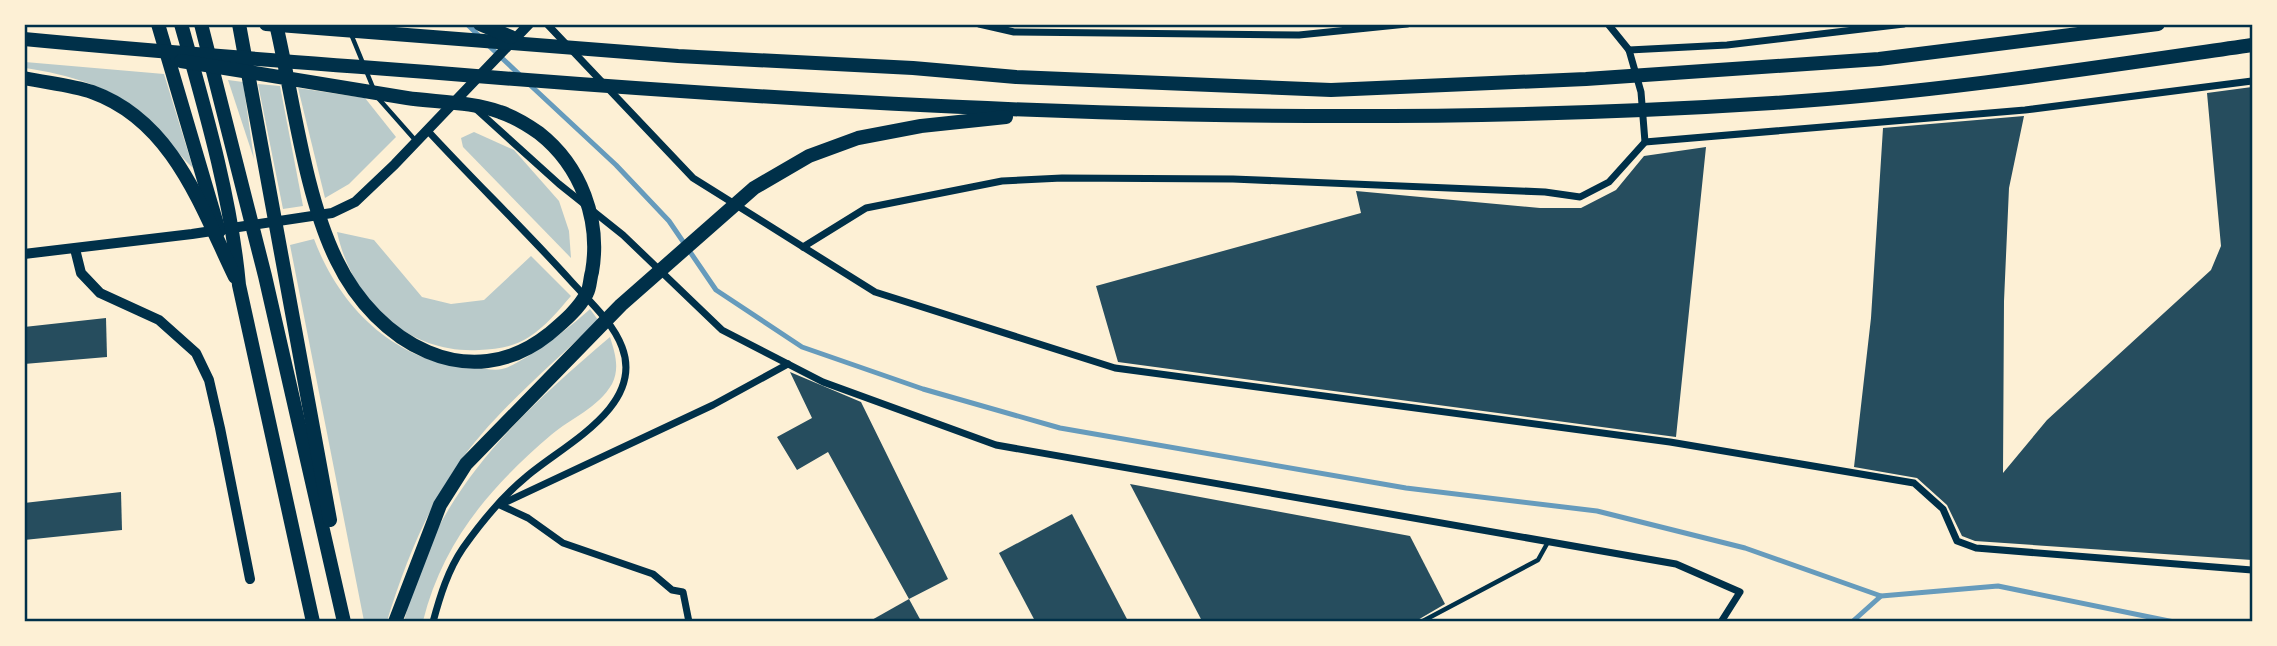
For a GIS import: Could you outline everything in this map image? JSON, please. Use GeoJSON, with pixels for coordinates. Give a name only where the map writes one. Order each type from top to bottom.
{"type":"FeatureCollection","features":[{"type":"Feature","properties":{"kind":"highway"},"geometry":{"type":"LineString","coordinates":[[158,24],[214,183]]}},
{"type":"Feature","properties":{"kind":"highway"},"geometry":{"type":"LineString","coordinates":[[181,24],[205,108],[226,256],[239,285],[313,621]]}},
{"type":"Feature","properties":{"kind":"highway"},"geometry":{"type":"LineString","coordinates":[[201,24],[242,181],[346,621]]}},
{"type":"Feature","properties":{"kind":"highway"},"geometry":{"type":"LineString","coordinates":[[239,24],[346,621]]}},
{"type":"Feature","properties":{"kind":"highway"},"geometry":{"type":"LineString","coordinates":[[266,24],[678,56],[1016,76],[1331,90],[1586,79],[1879,59],[2158,24]]}},
{"type":"Feature","properties":{"kind":"highway"},"geometry":{"type":"LineString","coordinates":[[80,44],[500,111],[538,133],[565,158],[586,196],[593,222],[594,258],[588,292],[565,321],[512,356],[477,363],[434,356],[396,337],[362,302],[338,263],[323,229],[309,170],[276,24]]}},
{"type":"Feature","properties":{"kind":"highway"},"geometry":{"type":"LineString","coordinates":[[481,24],[522,42]]}},
{"type":"Feature","properties":{"kind":"highway"},"geometry":{"type":"LineString","coordinates":[[24,39],[686,93],[1056,113],[1340,117],[1588,113],[1778,103],[1976,85],[2252,45]]}},
{"type":"Feature","properties":{"kind":"highway"},"geometry":{"type":"LineString","coordinates":[[24,78],[92,92],[131,112],[163,140],[191,186],[239,285]]}},
{"type":"Feature","properties":{"kind":"highway"},"geometry":{"type":"LineString","coordinates":[[395,621],[440,505],[466,464],[621,305],[754,188],[809,156],[858,138],[921,126],[1056,113]]}},
{"type":"Feature","properties":{"kind":"street"},"geometry":{"type":"LineString","coordinates":[[24,254],[303,219],[331,213],[355,202],[428,131],[460,94],[529,24]]}},
{"type":"Feature","properties":{"kind":"street"},"geometry":{"type":"LineString","coordinates":[[547,24],[693,178],[875,292],[1115,368],[1670,442],[1914,483],[1943,509],[1957,541],[1976,548],[2252,570]]}},
{"type":"Feature","properties":{"kind":"street"},"geometry":{"type":"LineString","coordinates":[[979,24],[1014,32],[1299,35],[1407,24]]}},
{"type":"Feature","properties":{"kind":"street"},"geometry":{"type":"LineString","coordinates":[[1608,24],[1629,50],[1641,92],[1645,142]]}},
{"type":"Feature","properties":{"kind":"street"},"geometry":{"type":"LineString","coordinates":[[1629,50],[1727,45],[1904,24]]}},
{"type":"Feature","properties":{"kind":"street"},"geometry":{"type":"LineString","coordinates":[[803,247],[866,208],[1002,181],[1062,178],[1233,178],[1545,192],[1580,197],[1609,182],[1645,142],[2025,110],[2252,81]]}},
{"type":"Feature","properties":{"kind":"street"},"geometry":{"type":"LineString","coordinates":[[460,94],[559,184],[623,235],[722,330],[822,382],[996,445],[1676,564],[1740,592],[1721,621]]}},
{"type":"Feature","properties":{"kind":"street"},"geometry":{"type":"LineString","coordinates":[[428,131],[500,203],[599,312],[622,346],[627,368],[622,390],[607,413],[524,478],[462,549],[443,586],[433,621]]}},
{"type":"Feature","properties":{"kind":"street"},"geometry":{"type":"LineString","coordinates":[[75,249],[81,273],[100,293],[159,320],[197,353],[212,392],[250,579]]}},
{"type":"Feature","properties":{"kind":"street"},"geometry":{"type":"LineString","coordinates":[[500,505],[713,405],[788,364]]}},
{"type":"Feature","properties":{"kind":"street"},"geometry":{"type":"LineString","coordinates":[[500,505],[528,517],[563,543],[653,575],[672,590],[683,592],[689,621]]}},
{"type":"Feature","properties":{"kind":"lane"},"geometry":{"type":"LineString","coordinates":[[348,24],[365,73],[381,103],[417,142]]}},
{"type":"Feature","properties":{"kind":"lane"},"geometry":{"type":"LineString","coordinates":[[1421,621],[1538,560],[1548,542]]}},
{"type":"Feature","properties":{"kind":"shaded area"},"geometry":{"type":"Polygon","coordinates":[[[25,62],[164,74],[193,168],[149,120],[122,99],[91,84],[25,68],[25,62]]]}},
{"type":"Feature","properties":{"kind":"shaded area"},"geometry":{"type":"Polygon","coordinates":[[[228,80],[243,82],[254,159],[228,80]]]}},
{"type":"Feature","properties":{"kind":"shaded area"},"geometry":{"type":"Polygon","coordinates":[[[258,84],[280,86],[303,206],[283,209],[258,84]]]}},
{"type":"Feature","properties":{"kind":"shaded area"},"geometry":{"type":"Polygon","coordinates":[[[298,88],[365,98],[396,137],[349,184],[325,198],[298,88]]]}},
{"type":"Feature","properties":{"kind":"shaded area"},"geometry":{"type":"Polygon","coordinates":[[[474,132],[514,150],[559,201],[569,231],[571,258],[463,147],[461,138],[474,132]]]}},
{"type":"Feature","properties":{"kind":"shaded area"},"geometry":{"type":"Polygon","coordinates":[[[337,232],[374,240],[422,297],[451,304],[484,300],[531,256],[571,296],[541,328],[511,345],[479,350],[453,349],[429,343],[406,332],[387,318],[370,300],[355,280],[344,257],[337,232]]]}},
{"type":"Feature","properties":{"kind":"shaded area"},"geometry":{"type":"Polygon","coordinates":[[[314,239],[339,288],[375,329],[421,356],[447,364],[502,369],[535,352],[590,309],[598,320],[505,408],[457,466],[416,541],[387,621],[364,621],[290,245],[314,239]]]}},
{"type":"Feature","properties":{"kind":"shaded area"},"geometry":{"type":"Polygon","coordinates":[[[610,337],[616,366],[612,384],[592,406],[551,435],[529,455],[489,496],[456,541],[432,592],[423,621],[404,622],[417,577],[434,535],[456,497],[511,429],[542,397],[610,337]]]}},
{"type":"Feature","properties":{"kind":"building"},"geometry":{"type":"Polygon","coordinates":[[[2252,87],[2252,560],[1975,541],[1962,536],[1947,505],[1917,478],[1854,467],[1871,318],[1883,128],[2024,116],[2009,188],[2004,301],[2003,473],[2047,420],[2211,270],[2221,246],[2207,93],[2252,87]]]}},
{"type":"Feature","properties":{"kind":"building"},"geometry":{"type":"Polygon","coordinates":[[[1706,147],[1676,437],[1118,362],[1096,286],[1361,213],[1356,191],[1540,208],[1581,208],[1616,190],[1644,156],[1706,147]]]}},
{"type":"Feature","properties":{"kind":"building"},"geometry":{"type":"Polygon","coordinates":[[[106,318],[107,357],[24,364],[24,327],[106,318]]]}},
{"type":"Feature","properties":{"kind":"building"},"geometry":{"type":"Polygon","coordinates":[[[790,372],[861,402],[948,579],[909,599],[828,452],[797,470],[777,437],[812,418],[790,372]]]}},
{"type":"Feature","properties":{"kind":"building"},"geometry":{"type":"Polygon","coordinates":[[[1130,484],[1410,536],[1445,604],[1416,621],[1202,621],[1130,484]]]}},
{"type":"Feature","properties":{"kind":"building"},"geometry":{"type":"Polygon","coordinates":[[[121,492],[122,530],[24,540],[24,503],[121,492]]]}},
{"type":"Feature","properties":{"kind":"building"},"geometry":{"type":"Polygon","coordinates":[[[1072,514],[1128,621],[1035,621],[999,553],[1072,514]]]}},
{"type":"Feature","properties":{"kind":"building"},"geometry":{"type":"Polygon","coordinates":[[[909,599],[921,621],[870,621],[909,599]]]}},
{"type":"Feature","properties":{"kind":"waterway"},"geometry":{"type":"LineString","coordinates":[[467,24],[480,37]]}},
{"type":"Feature","properties":{"kind":"waterway"},"geometry":{"type":"LineString","coordinates":[[487,44],[521,76]]}},
{"type":"Feature","properties":{"kind":"waterway"},"geometry":{"type":"LineString","coordinates":[[528,83],[616,165],[669,221],[716,290],[802,347],[923,389],[1060,428],[1406,488],[1597,511],[1745,548],[1881,596]]}},
{"type":"Feature","properties":{"kind":"waterway"},"geometry":{"type":"LineString","coordinates":[[1852,622],[1881,596],[1998,586],[2174,622]]}}]}
